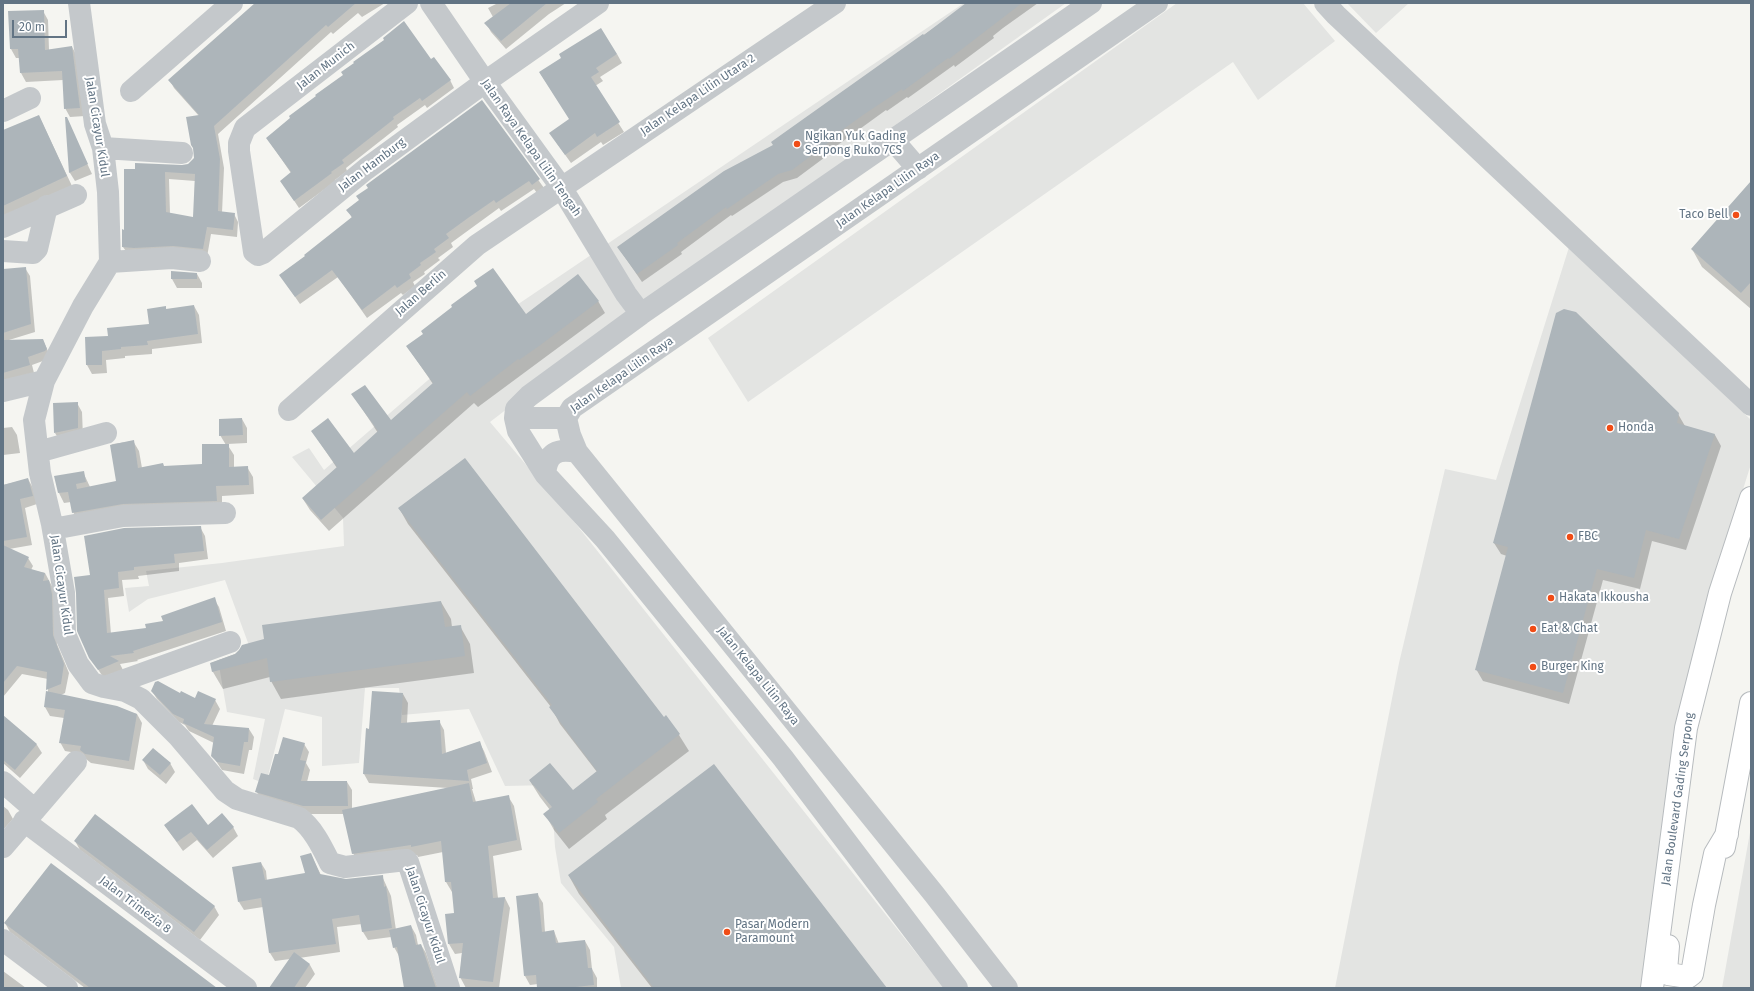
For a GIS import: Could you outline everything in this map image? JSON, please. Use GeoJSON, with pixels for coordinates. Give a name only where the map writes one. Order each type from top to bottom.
{"type":"FeatureCollection","features":[{"type":"Feature","properties":{"kind":"main road","name":"Jalan Boulevard Gading Serpong"},"geometry":{"type":"LineString","coordinates":[[1652,988],[1686,728],[1720,593],[1751,498]]}},
{"type":"Feature","properties":{"kind":"main road"},"geometry":{"type":"LineString","coordinates":[[1699,988],[1751,703]]}},
{"type":"Feature","properties":{"kind":"main road"},"geometry":{"type":"LineString","coordinates":[[1672,837],[1676,858],[1669,921],[1666,971],[1671,975],[1688,977],[1692,974],[1704,905],[1715,854],[1727,834]]}},
{"type":"Feature","properties":{"kind":"main road"},"geometry":{"type":"LineString","coordinates":[[1667,988],[1672,986],[1683,988]]}},
{"type":"Feature","properties":{"kind":"street","name":"Jalan Cicayur Kidul"},"geometry":{"type":"LineString","coordinates":[[79,3],[95,124],[103,148],[108,192],[110,262],[83,306],[44,382],[34,420],[40,473],[53,529],[64,593],[65,634],[78,664],[92,683],[125,691],[140,699],[179,737],[225,791],[237,799],[299,818],[304,822],[322,848],[330,863],[345,867],[406,860],[408,862],[449,988]]}},
{"type":"Feature","properties":{"kind":"street"},"geometry":{"type":"LineString","coordinates":[[131,91],[232,3]]}},
{"type":"Feature","properties":{"kind":"street","name":"Jalan Munich"},"geometry":{"type":"LineString","coordinates":[[263,253],[258,255],[254,252],[239,151],[239,143],[245,128],[407,3]]}},
{"type":"Feature","properties":{"kind":"street","name":"Jalan Raya Kelapa Lilin Tengah"},"geometry":{"type":"LineString","coordinates":[[431,3],[485,82],[561,187],[626,294],[641,314]]}},
{"type":"Feature","properties":{"kind":"street","name":"Jalan Hamburg"},"geometry":{"type":"LineString","coordinates":[[263,253],[366,169],[485,82],[598,3]]}},
{"type":"Feature","properties":{"kind":"street","name":"Jalan Kelapa Lilin Utara 2"},"geometry":{"type":"LineString","coordinates":[[561,187],[835,3]]}},
{"type":"Feature","properties":{"kind":"street"},"geometry":{"type":"LineString","coordinates":[[957,988],[783,758],[605,539],[545,474],[518,431],[515,418],[516,409],[529,396],[641,314],[1091,3]]}},
{"type":"Feature","properties":{"kind":"street","name":"Jalan Kelapa Lilin Raya"},"geometry":{"type":"LineString","coordinates":[[1007,988],[929,888],[577,452],[570,435],[566,418],[572,408],[1157,3]]}},
{"type":"Feature","properties":{"kind":"street"},"geometry":{"type":"LineString","coordinates":[[1325,3],[1751,405]]}},
{"type":"Feature","properties":{"kind":"street"},"geometry":{"type":"LineString","coordinates":[[3,111],[30,98]]}},
{"type":"Feature","properties":{"kind":"street"},"geometry":{"type":"LineString","coordinates":[[893,140],[918,169]]}},
{"type":"Feature","properties":{"kind":"street"},"geometry":{"type":"LineString","coordinates":[[103,148],[182,153]]}},
{"type":"Feature","properties":{"kind":"street","name":"Jalan Berlin"},"geometry":{"type":"LineString","coordinates":[[289,410],[476,245],[561,187]]}},
{"type":"Feature","properties":{"kind":"street"},"geometry":{"type":"LineString","coordinates":[[3,226],[47,206],[76,195]]}},
{"type":"Feature","properties":{"kind":"street"},"geometry":{"type":"LineString","coordinates":[[3,251],[26,254],[33,253],[37,249],[47,206]]}},
{"type":"Feature","properties":{"kind":"street"},"geometry":{"type":"LineString","coordinates":[[110,262],[172,258],[200,261]]}},
{"type":"Feature","properties":{"kind":"street"},"geometry":{"type":"LineString","coordinates":[[3,390],[44,382]]}},
{"type":"Feature","properties":{"kind":"street"},"geometry":{"type":"LineString","coordinates":[[515,418],[566,418]]}},
{"type":"Feature","properties":{"kind":"street"},"geometry":{"type":"LineString","coordinates":[[38,452],[106,434]]}},
{"type":"Feature","properties":{"kind":"street"},"geometry":{"type":"LineString","coordinates":[[545,474],[546,465],[550,457],[556,452],[565,450],[577,452]]}},
{"type":"Feature","properties":{"kind":"street"},"geometry":{"type":"LineString","coordinates":[[53,529],[123,516],[225,513]]}},
{"type":"Feature","properties":{"kind":"street"},"geometry":{"type":"LineString","coordinates":[[104,687],[230,642]]}},
{"type":"Feature","properties":{"kind":"street"},"geometry":{"type":"LineString","coordinates":[[3,846],[76,762]]}},
{"type":"Feature","properties":{"kind":"street","name":"Jalan Trimezia 8"},"geometry":{"type":"LineString","coordinates":[[3,782],[30,816],[246,988]]}},
{"type":"Feature","properties":{"kind":"street"},"geometry":{"type":"LineString","coordinates":[[3,940],[67,988]]}},
{"type":"Feature","properties":{"kind":"shaded area"},"geometry":{"type":"Polygon","coordinates":[[[964,3],[1066,3],[799,194],[656,294],[490,422],[576,524],[944,988],[621,988],[614,947],[561,883],[555,847],[551,785],[505,786],[469,709],[402,715],[399,688],[365,688],[359,763],[322,766],[322,717],[285,709],[266,784],[253,779],[265,719],[227,712],[218,660],[251,651],[225,580],[148,599],[129,612],[125,588],[149,586],[146,571],[222,563],[344,546],[343,518],[292,457],[309,448],[324,470],[508,311],[964,3]]]}},
{"type":"Feature","properties":{"kind":"shaded area"},"geometry":{"type":"Polygon","coordinates":[[[1177,3],[1303,3],[1335,41],[1258,100],[1233,62],[748,402],[708,338],[1177,3]]]}},
{"type":"Feature","properties":{"kind":"shaded area"},"geometry":{"type":"Polygon","coordinates":[[[1347,3],[1409,3],[1376,33],[1347,3]]]}},
{"type":"Feature","properties":{"kind":"shaded area"},"geometry":{"type":"Polygon","coordinates":[[[1570,244],[1751,420],[1751,464],[1705,610],[1645,988],[1335,988],[1399,663],[1445,469],[1496,480],[1570,244]]]}},
{"type":"Feature","properties":{"kind":"shaded area"},"geometry":{"type":"Polygon","coordinates":[[[1751,827],[1751,988],[1722,988],[1751,827]]]}},
{"type":"Feature","properties":{"kind":"building"},"geometry":{"type":"Polygon","coordinates":[[[255,3],[356,3],[328,27],[326,25],[214,126],[220,159],[218,211],[235,213],[233,230],[207,227],[203,249],[173,246],[134,248],[122,247],[122,229],[124,230],[124,169],[135,169],[135,163],[182,165],[188,164],[194,158],[186,117],[199,115],[168,80],[255,3]],[[165,172],[166,212],[193,217],[195,174],[165,172]]]}},
{"type":"Feature","properties":{"kind":"building"},"geometry":{"type":"Polygon","coordinates":[[[511,3],[547,3],[501,41],[484,23],[511,3]]]}},
{"type":"Feature","properties":{"kind":"building"},"geometry":{"type":"Polygon","coordinates":[[[966,3],[1022,3],[949,59],[948,58],[903,91],[902,89],[831,138],[832,140],[792,170],[778,174],[727,209],[726,207],[677,243],[678,245],[637,274],[617,247],[724,171],[773,145],[771,142],[923,34],[924,35],[966,3]]]}},
{"type":"Feature","properties":{"kind":"building"},"geometry":{"type":"Polygon","coordinates":[[[44,10],[45,50],[72,46],[80,108],[64,109],[62,71],[20,73],[18,49],[10,49],[8,11],[44,10]]]}},
{"type":"Feature","properties":{"kind":"building"},"geometry":{"type":"Polygon","coordinates":[[[404,21],[431,59],[434,57],[451,80],[422,101],[420,98],[393,117],[394,119],[342,160],[344,163],[294,201],[280,181],[291,172],[266,138],[290,118],[289,116],[343,75],[341,72],[384,40],[383,38],[404,21]]]}},
{"type":"Feature","properties":{"kind":"building"},"geometry":{"type":"Polygon","coordinates":[[[601,28],[617,54],[596,68],[599,72],[591,77],[620,122],[597,137],[595,133],[565,155],[549,133],[569,119],[539,72],[561,58],[559,54],[601,28]]]}},
{"type":"Feature","properties":{"kind":"building"},"geometry":{"type":"Polygon","coordinates":[[[482,100],[540,179],[532,185],[529,181],[496,203],[494,200],[446,234],[449,238],[434,249],[436,252],[420,263],[421,265],[409,274],[411,278],[397,288],[395,285],[362,310],[332,270],[295,297],[279,275],[305,256],[304,255],[352,217],[346,210],[359,200],[356,196],[368,188],[366,185],[482,100]]]}},
{"type":"Feature","properties":{"kind":"building"},"geometry":{"type":"Polygon","coordinates":[[[39,115],[67,176],[3,206],[3,130],[39,115]]]}},
{"type":"Feature","properties":{"kind":"building"},"geometry":{"type":"Polygon","coordinates":[[[65,117],[67,117],[88,164],[69,173],[65,117]]]}},
{"type":"Feature","properties":{"kind":"building","name":"Taco Bell"},"geometry":{"type":"Polygon","coordinates":[[[1751,181],[1751,282],[1741,293],[1691,249],[1751,181]]]}},
{"type":"Feature","properties":{"kind":"building"},"geometry":{"type":"Polygon","coordinates":[[[26,267],[31,324],[3,333],[3,269],[26,267]]]}},
{"type":"Feature","properties":{"kind":"building"},"geometry":{"type":"Polygon","coordinates":[[[493,268],[526,314],[578,274],[599,301],[539,346],[519,360],[518,359],[470,396],[467,392],[321,520],[302,498],[337,467],[311,431],[328,418],[354,453],[378,431],[351,394],[365,385],[391,420],[433,383],[406,346],[423,334],[421,331],[452,307],[451,305],[477,286],[474,281],[493,268]]]}},
{"type":"Feature","properties":{"kind":"building"},"geometry":{"type":"Polygon","coordinates":[[[171,271],[197,273],[197,279],[171,279],[171,271]]]}},
{"type":"Feature","properties":{"kind":"building"},"geometry":{"type":"Polygon","coordinates":[[[194,305],[198,334],[147,341],[148,345],[121,347],[121,349],[102,351],[102,365],[86,365],[85,337],[108,336],[107,328],[149,324],[147,309],[166,306],[166,309],[194,305]]]}},
{"type":"Feature","properties":{"kind":"building"},"geometry":{"type":"Polygon","coordinates":[[[1564,309],[1576,312],[1679,413],[1677,423],[1715,434],[1679,539],[1646,530],[1634,578],[1597,569],[1563,693],[1475,670],[1508,547],[1493,543],[1556,313],[1564,309]]]}},
{"type":"Feature","properties":{"kind":"building"},"geometry":{"type":"Polygon","coordinates":[[[43,339],[47,349],[28,357],[30,365],[3,373],[3,340],[43,339]]]}},
{"type":"Feature","properties":{"kind":"building"},"geometry":{"type":"Polygon","coordinates":[[[78,402],[78,428],[54,433],[53,403],[78,402]]]}},
{"type":"Feature","properties":{"kind":"building"},"geometry":{"type":"Polygon","coordinates":[[[242,418],[243,435],[219,436],[219,419],[242,418]]]}},
{"type":"Feature","properties":{"kind":"building"},"geometry":{"type":"Polygon","coordinates":[[[134,440],[138,468],[163,463],[164,466],[202,464],[202,444],[229,444],[229,467],[248,466],[249,485],[216,486],[217,501],[123,504],[72,513],[68,492],[58,493],[54,476],[84,471],[86,482],[76,484],[77,489],[116,481],[110,445],[134,440]]]}},
{"type":"Feature","properties":{"kind":"building"},"geometry":{"type":"Polygon","coordinates":[[[465,458],[664,717],[666,715],[680,734],[596,799],[598,802],[559,833],[543,814],[552,807],[529,780],[550,763],[573,790],[597,771],[549,707],[552,705],[398,508],[465,458]]]}},
{"type":"Feature","properties":{"kind":"building"},"geometry":{"type":"Polygon","coordinates":[[[28,478],[33,496],[20,499],[27,537],[3,541],[3,485],[28,478]]]}},
{"type":"Feature","properties":{"kind":"building"},"geometry":{"type":"Polygon","coordinates":[[[201,526],[204,551],[174,554],[175,563],[134,567],[134,570],[118,572],[119,588],[104,590],[107,633],[146,628],[145,624],[163,621],[161,616],[215,597],[222,622],[133,651],[134,653],[110,656],[119,661],[98,670],[89,658],[77,631],[74,577],[90,575],[84,536],[124,528],[201,526]]]}},
{"type":"Feature","properties":{"kind":"building"},"geometry":{"type":"Polygon","coordinates":[[[3,545],[29,557],[24,567],[45,573],[43,581],[49,580],[52,594],[53,635],[64,664],[61,684],[46,690],[47,672],[17,666],[3,683],[3,545]]]}},
{"type":"Feature","properties":{"kind":"building"},"geometry":{"type":"Polygon","coordinates":[[[441,601],[445,627],[461,625],[465,656],[270,682],[267,658],[212,672],[210,663],[235,654],[242,645],[264,639],[262,625],[441,601]]]}},
{"type":"Feature","properties":{"kind":"building"},"geometry":{"type":"Polygon","coordinates":[[[158,681],[180,693],[181,691],[195,698],[198,691],[216,699],[204,724],[249,728],[248,742],[244,742],[240,766],[217,762],[211,756],[214,737],[183,723],[184,719],[173,714],[151,691],[155,682],[158,681]]]}},
{"type":"Feature","properties":{"kind":"building"},"geometry":{"type":"Polygon","coordinates":[[[46,691],[117,706],[137,714],[129,761],[85,754],[80,750],[81,746],[59,743],[65,710],[44,707],[46,691]]]}},
{"type":"Feature","properties":{"kind":"building"},"geometry":{"type":"Polygon","coordinates":[[[372,691],[403,693],[401,723],[440,720],[442,754],[480,741],[487,763],[467,770],[469,781],[363,774],[366,728],[369,729],[372,691]]]}},
{"type":"Feature","properties":{"kind":"building"},"geometry":{"type":"Polygon","coordinates":[[[3,715],[37,744],[15,770],[3,760],[3,715]]]}},
{"type":"Feature","properties":{"kind":"building"},"geometry":{"type":"Polygon","coordinates":[[[283,737],[305,743],[300,760],[306,761],[301,781],[347,781],[348,806],[303,806],[255,792],[261,773],[269,775],[275,754],[278,754],[283,737]]]}},
{"type":"Feature","properties":{"kind":"building"},"geometry":{"type":"Polygon","coordinates":[[[153,748],[171,763],[160,775],[142,760],[153,748]]]}},
{"type":"Feature","properties":{"kind":"building","name":"Pasar Modern Paramount"},"geometry":{"type":"Polygon","coordinates":[[[714,764],[887,988],[654,988],[568,875],[714,764]]]}},
{"type":"Feature","properties":{"kind":"building"},"geometry":{"type":"Polygon","coordinates":[[[469,783],[473,802],[509,795],[517,840],[488,846],[493,898],[505,897],[493,982],[459,978],[463,943],[448,944],[445,914],[454,913],[451,882],[445,882],[441,841],[411,847],[411,845],[352,854],[342,810],[469,783]]]}},
{"type":"Feature","properties":{"kind":"building"},"geometry":{"type":"Polygon","coordinates":[[[192,804],[208,825],[222,813],[234,827],[207,850],[191,832],[177,842],[164,825],[192,804]]]}},
{"type":"Feature","properties":{"kind":"building"},"geometry":{"type":"Polygon","coordinates":[[[95,814],[215,906],[194,932],[74,841],[95,814]]]}},
{"type":"Feature","properties":{"kind":"building"},"geometry":{"type":"Polygon","coordinates":[[[311,853],[320,874],[346,879],[383,875],[392,928],[362,932],[359,915],[332,919],[336,944],[269,953],[261,898],[238,902],[232,867],[261,862],[265,880],[305,873],[300,856],[311,853]]]}},
{"type":"Feature","properties":{"kind":"building"},"geometry":{"type":"Polygon","coordinates":[[[51,863],[217,988],[90,988],[4,923],[51,863]]]}},
{"type":"Feature","properties":{"kind":"building"},"geometry":{"type":"Polygon","coordinates":[[[538,893],[542,932],[554,930],[556,943],[585,940],[588,968],[592,968],[594,985],[567,988],[537,988],[536,975],[524,976],[516,896],[538,893]]]}},
{"type":"Feature","properties":{"kind":"building"},"geometry":{"type":"Polygon","coordinates":[[[411,925],[416,945],[421,944],[436,988],[404,988],[397,947],[393,948],[389,930],[411,925]]]}},
{"type":"Feature","properties":{"kind":"building"},"geometry":{"type":"Polygon","coordinates":[[[294,952],[310,964],[294,988],[269,988],[294,952]]]}},
{"type":"Feature","properties":{"kind":"place","name":"Ngikan Yuk Gading Serpong Ruko 7CS"},"geometry":{"type":"Point","coordinates":[797,144]}},
{"type":"Feature","properties":{"kind":"place","name":"Taco Bell"},"geometry":{"type":"Point","coordinates":[1736,215]}},
{"type":"Feature","properties":{"kind":"place","name":"Honda"},"geometry":{"type":"Point","coordinates":[1610,428]}},
{"type":"Feature","properties":{"kind":"place","name":"FBC"},"geometry":{"type":"Point","coordinates":[1570,537]}},
{"type":"Feature","properties":{"kind":"place","name":"Hakata Ikkousha"},"geometry":{"type":"Point","coordinates":[1551,598]}},
{"type":"Feature","properties":{"kind":"place","name":"Eat & Chat"},"geometry":{"type":"Point","coordinates":[1533,629]}},
{"type":"Feature","properties":{"kind":"place","name":"Burger King"},"geometry":{"type":"Point","coordinates":[1533,667]}},
{"type":"Feature","properties":{"kind":"place","name":"Pasar Modern Paramount"},"geometry":{"type":"Point","coordinates":[727,932]}}]}
